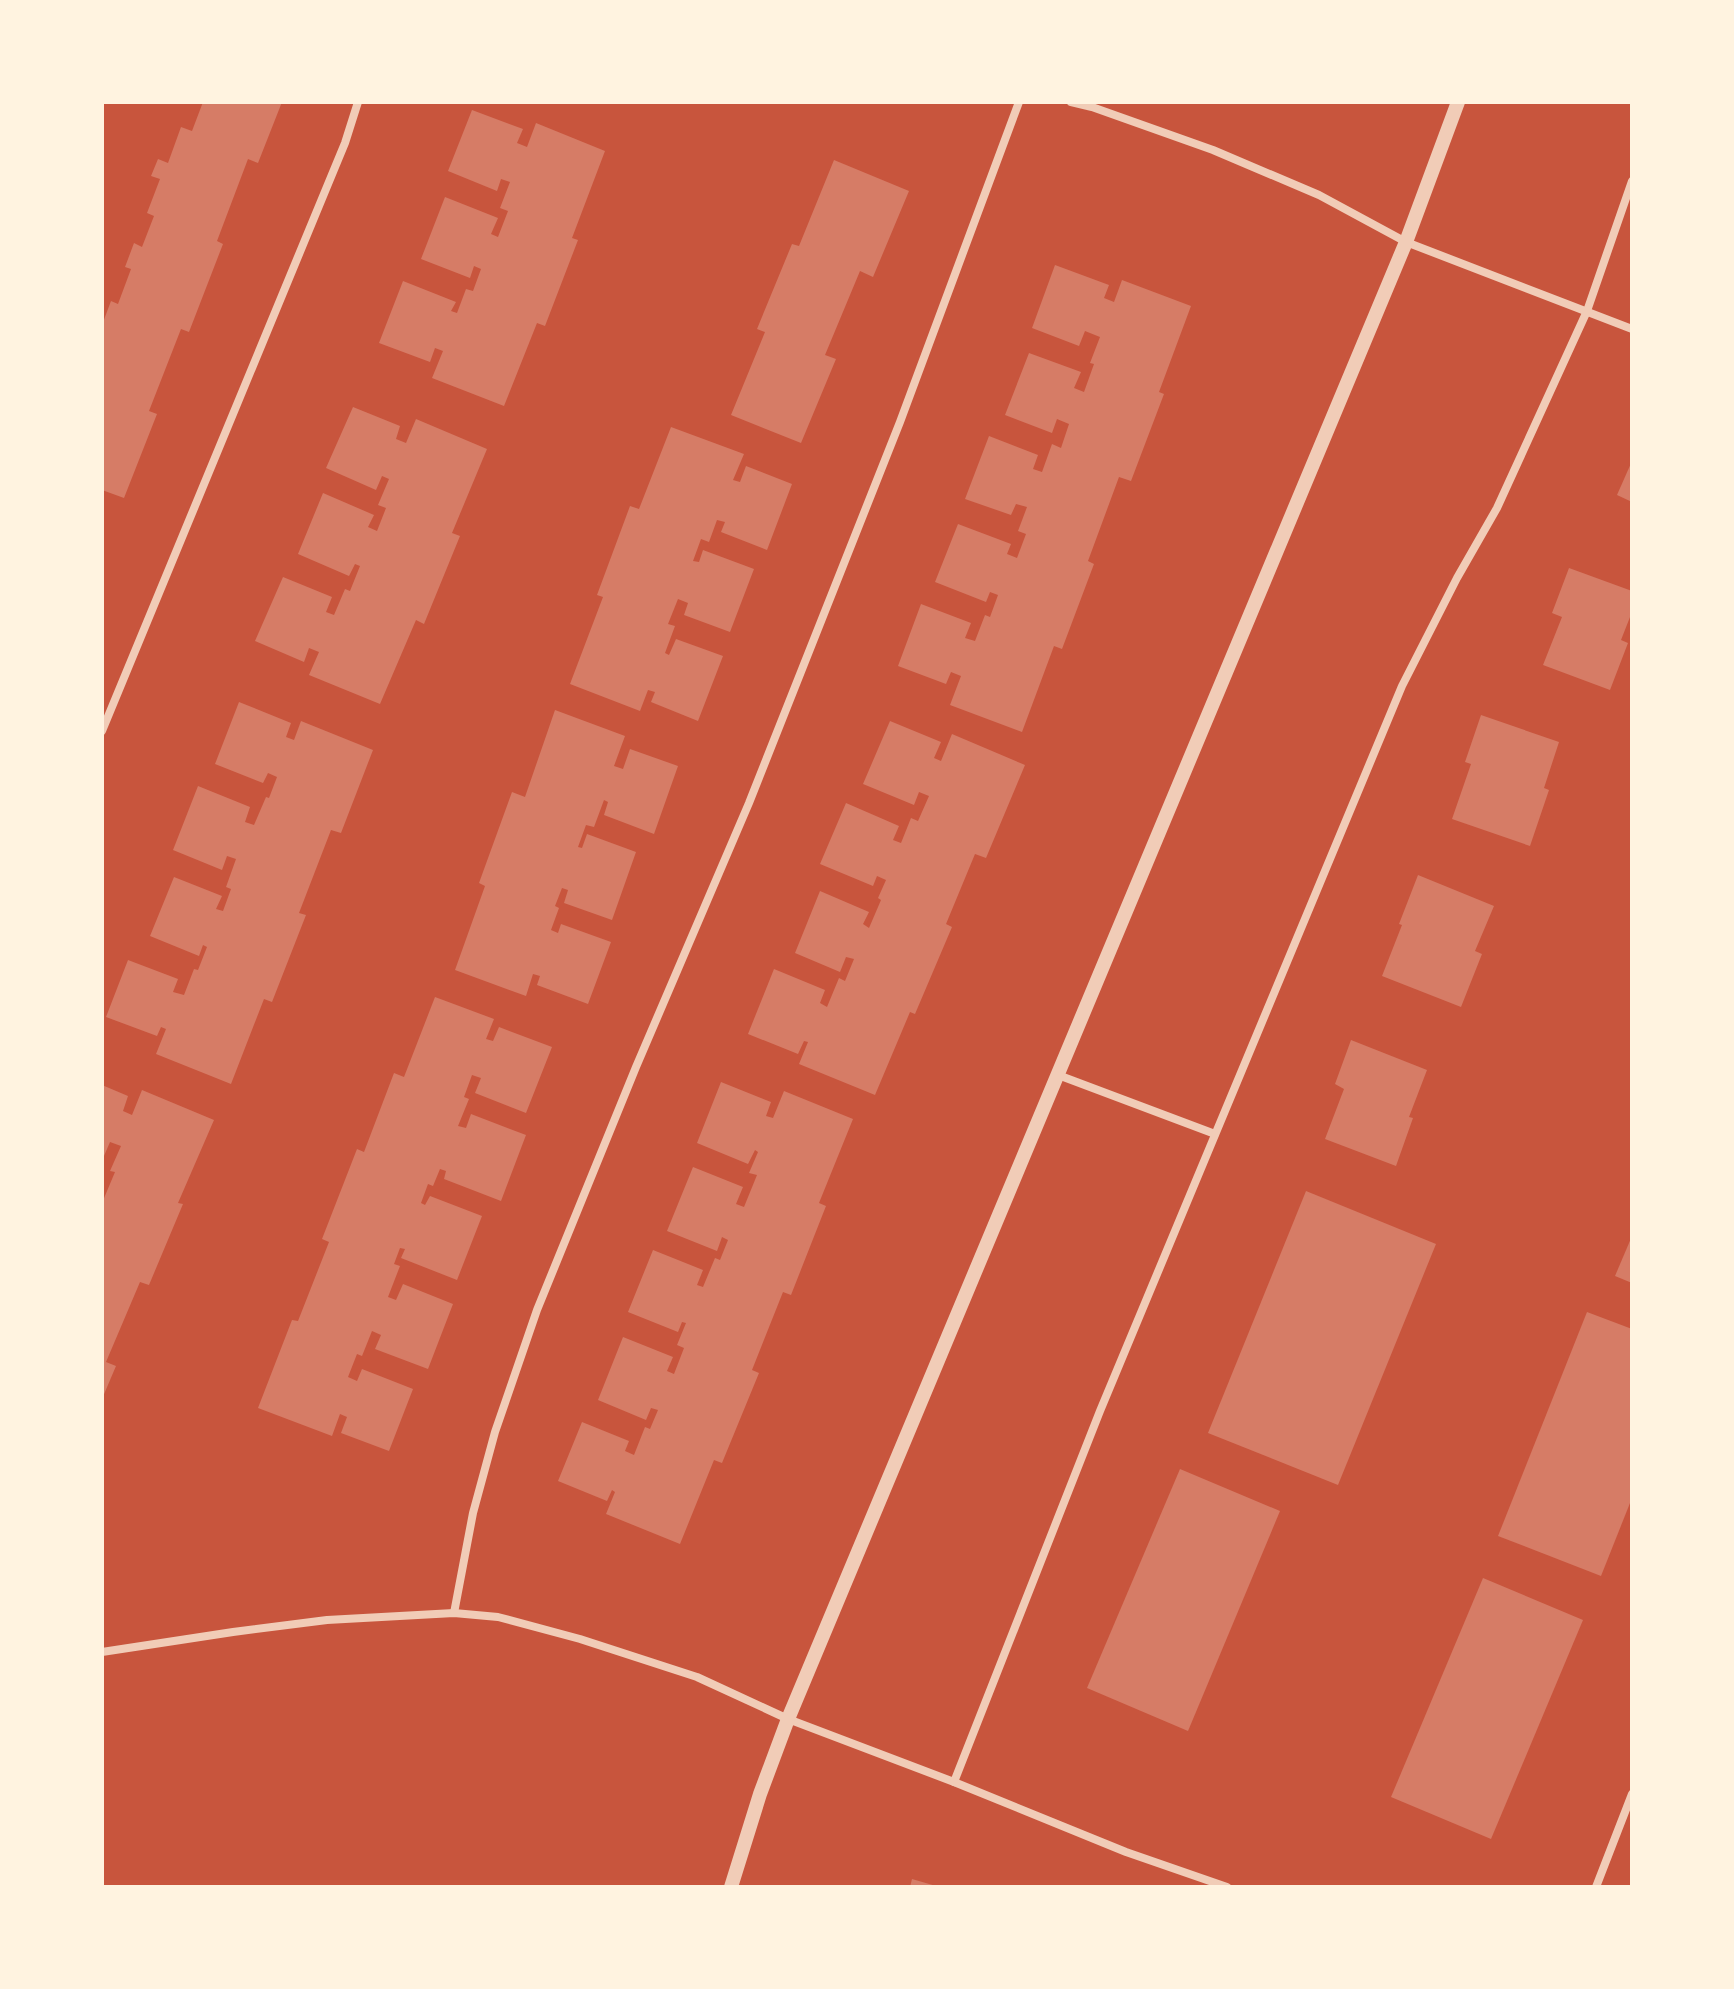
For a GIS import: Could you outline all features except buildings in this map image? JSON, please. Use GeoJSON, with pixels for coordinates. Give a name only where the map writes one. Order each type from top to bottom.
{"type":"FeatureCollection","features":[{"type":"Feature","properties":{"kind":"street"},"geometry":{"type":"LineString","coordinates":[[102,731],[345,143],[358,102]]}},
{"type":"Feature","properties":{"kind":"street"},"geometry":{"type":"LineString","coordinates":[[454,1613],[476,1500],[495,1432],[537,1310],[636,1067],[749,803],[900,422],[1019,102]]}},
{"type":"Feature","properties":{"kind":"street"},"geometry":{"type":"LineString","coordinates":[[1071,102],[1226,155],[1319,195],[1406,242],[1632,329]]}},
{"type":"Feature","properties":{"kind":"street"},"geometry":{"type":"LineString","coordinates":[[731,1887],[760,1794],[788,1719],[1406,242],[1458,102]]}},
{"type":"Feature","properties":{"kind":"street"},"geometry":{"type":"LineString","coordinates":[[954,1782],[1094,1425],[1402,686],[1497,508],[1587,311],[1632,181]]}},
{"type":"Feature","properties":{"kind":"street"},"geometry":{"type":"LineString","coordinates":[[1058,1075],[1215,1134]]}},
{"type":"Feature","properties":{"kind":"street"},"geometry":{"type":"LineString","coordinates":[[102,1652],[327,1620],[454,1613],[498,1617],[697,1677],[788,1719],[1126,1852],[1227,1887]]}},
{"type":"Feature","properties":{"kind":"street"},"geometry":{"type":"LineString","coordinates":[[1596,1887],[1632,1794]]}}]}
